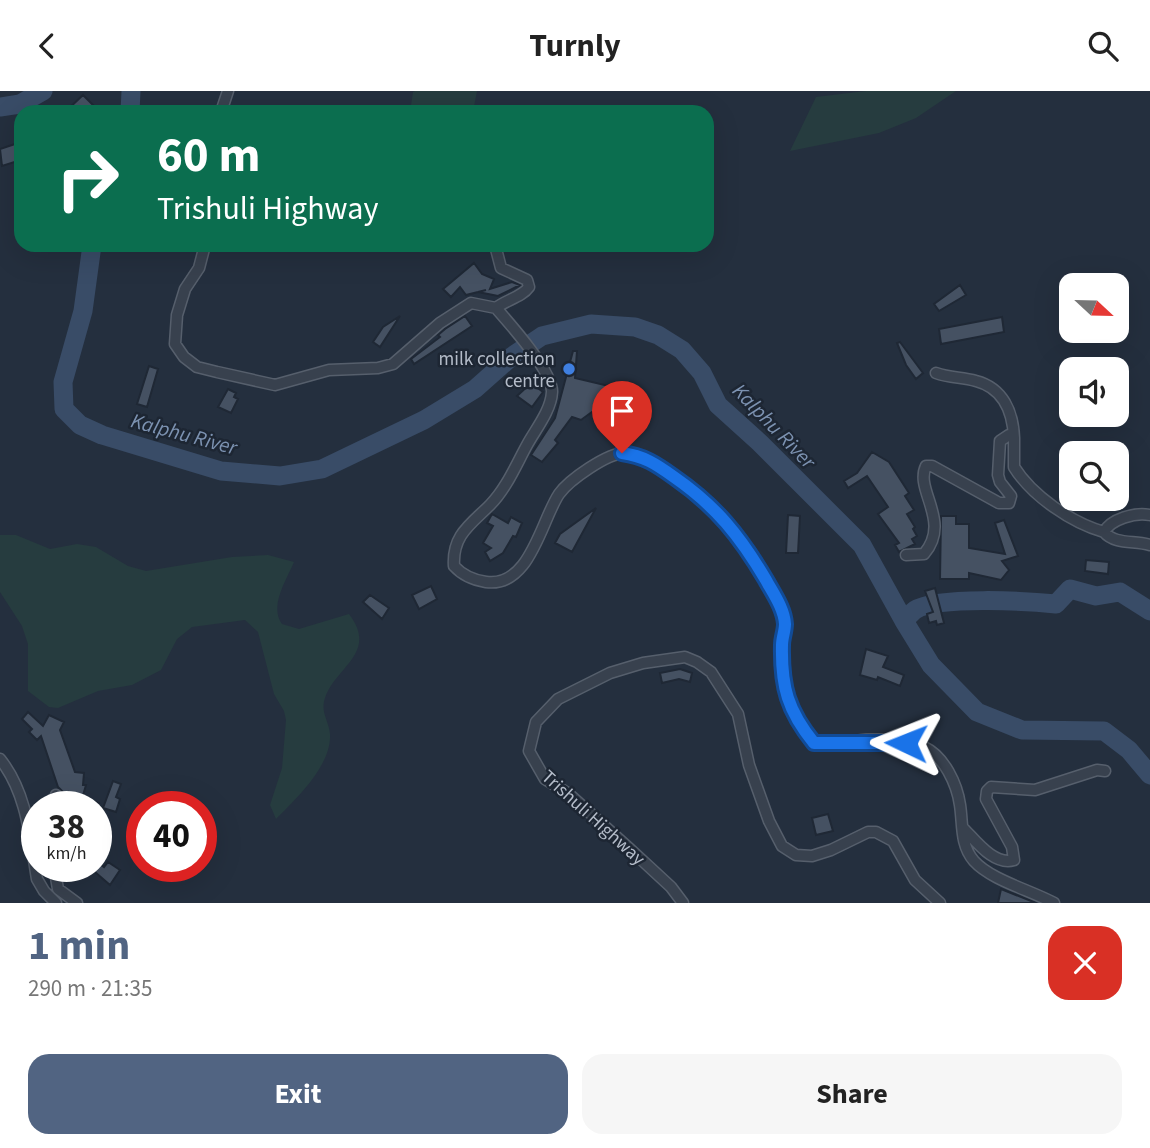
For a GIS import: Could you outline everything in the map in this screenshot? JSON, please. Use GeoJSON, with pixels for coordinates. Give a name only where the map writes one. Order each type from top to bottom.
{"type":"FeatureCollection","features":[{"type":"Feature","properties":{"kind":"street"},"geometry":{"type":"LineString","coordinates":[[203,252],[199,268],[185,289],[177,314],[176,344],[184,357],[197,367],[275,385],[329,369],[378,368],[393,364],[440,323],[471,303],[496,308],[538,362],[548,377],[552,391],[550,402],[504,485],[490,504],[474,517],[458,537],[454,566],[462,575],[495,583],[509,578],[529,557],[541,537],[558,496],[579,474],[622,453],[652,461],[708,502],[726,520],[780,604],[785,624],[782,643],[785,694],[792,712],[814,743],[823,745],[885,741],[925,747],[939,758],[958,793],[963,839],[970,854],[992,876],[1030,890],[1054,903]]}},
{"type":"Feature","properties":{"kind":"street"},"geometry":{"type":"LineString","coordinates":[[496,308],[525,293],[529,287],[527,280],[501,268],[497,252]]}},
{"type":"Feature","properties":{"kind":"street"},"geometry":{"type":"LineString","coordinates":[[936,373],[986,384],[1007,402],[1014,438],[1014,467],[1028,486],[1073,520],[1104,532],[1112,539],[1133,540],[1150,545]]}},
{"type":"Feature","properties":{"kind":"street"},"geometry":{"type":"LineString","coordinates":[[906,555],[924,554],[931,538],[934,511],[923,478],[926,466],[932,465],[981,494],[1005,504],[1011,496],[998,475],[1000,441],[1005,436],[1014,438]]}},
{"type":"Feature","properties":{"kind":"street"},"geometry":{"type":"LineString","coordinates":[[1104,532],[1108,526],[1133,514],[1150,515]]}},
{"type":"Feature","properties":{"kind":"street","name":"Trishuli Highway"},"geometry":{"type":"LineString","coordinates":[[683,903],[671,887],[623,842],[569,794],[545,779],[529,751],[536,722],[558,699],[610,673],[643,663],[685,657],[711,672],[738,715],[749,765],[769,821],[782,846],[796,855],[812,856],[868,832],[876,832],[893,841],[915,880],[940,903]]}},
{"type":"Feature","properties":{"kind":"street"},"geometry":{"type":"LineString","coordinates":[[0,759],[13,775],[21,796],[37,879],[56,903]]}},
{"type":"Feature","properties":{"kind":"street"},"geometry":{"type":"LineString","coordinates":[[962,828],[995,857],[1009,862],[1014,860],[1013,847],[986,799],[990,787],[1035,790],[1097,770],[1105,771]]}},
{"type":"Feature","properties":{"kind":"street"},"geometry":{"type":"LineString","coordinates":[[57,882],[58,889],[77,903]]}},
{"type":"Feature","properties":{"kind":"green space"},"geometry":{"type":"Polygon","coordinates":[[[477,91],[474,105],[411,105],[413,92],[477,91]]]}},
{"type":"Feature","properties":{"kind":"green space"},"geometry":{"type":"Polygon","coordinates":[[[866,91],[956,91],[916,118],[879,133],[790,151],[816,97],[866,91]]]}},
{"type":"Feature","properties":{"kind":"green space"},"geometry":{"type":"Polygon","coordinates":[[[0,535],[16,535],[50,549],[77,544],[96,547],[128,566],[146,571],[232,557],[268,555],[294,562],[278,601],[278,617],[282,624],[299,629],[349,614],[357,628],[359,639],[352,659],[330,687],[325,698],[329,746],[311,781],[276,819],[270,805],[282,768],[286,720],[274,694],[258,632],[245,620],[192,627],[177,639],[161,670],[132,685],[98,691],[58,708],[49,707],[28,691],[28,644],[22,626],[0,592],[0,535]]]}},
{"type":"Feature","properties":{"kind":"building"},"geometry":{"type":"Polygon","coordinates":[[[83,95],[93,105],[72,105],[83,95]]]}},
{"type":"Feature","properties":{"kind":"building"},"geometry":{"type":"Polygon","coordinates":[[[14,144],[14,162],[2,166],[0,149],[14,144]]]}},
{"type":"Feature","properties":{"kind":"building"},"geometry":{"type":"Polygon","coordinates":[[[474,263],[482,274],[494,279],[490,289],[512,282],[520,285],[498,296],[478,292],[466,295],[460,287],[451,297],[443,289],[474,263]]]}},
{"type":"Feature","properties":{"kind":"building"},"geometry":{"type":"Polygon","coordinates":[[[960,285],[966,295],[939,311],[934,304],[960,285]]]}},
{"type":"Feature","properties":{"kind":"building"},"geometry":{"type":"Polygon","coordinates":[[[400,316],[380,347],[373,342],[383,327],[400,316]]]}},
{"type":"Feature","properties":{"kind":"building"},"geometry":{"type":"Polygon","coordinates":[[[465,316],[472,326],[414,364],[411,359],[440,337],[438,335],[445,329],[465,316]]]}},
{"type":"Feature","properties":{"kind":"building"},"geometry":{"type":"Polygon","coordinates":[[[1002,317],[1004,332],[941,344],[939,329],[1002,317]]]}},
{"type":"Feature","properties":{"kind":"building"},"geometry":{"type":"Polygon","coordinates":[[[900,342],[923,373],[916,379],[906,365],[897,343],[900,342]]]}},
{"type":"Feature","properties":{"kind":"building"},"geometry":{"type":"Polygon","coordinates":[[[573,351],[577,351],[575,378],[609,386],[612,410],[617,408],[621,418],[606,424],[600,406],[581,420],[572,417],[555,440],[558,443],[542,462],[531,455],[555,418],[573,351]]]}},
{"type":"Feature","properties":{"kind":"building"},"geometry":{"type":"Polygon","coordinates":[[[149,366],[158,369],[147,407],[137,404],[149,366]]]}},
{"type":"Feature","properties":{"kind":"building"},"geometry":{"type":"Polygon","coordinates":[[[531,383],[543,392],[532,407],[517,396],[531,383]]]}},
{"type":"Feature","properties":{"kind":"building"},"geometry":{"type":"Polygon","coordinates":[[[228,389],[236,393],[234,397],[238,399],[231,413],[218,407],[228,389]]]}},
{"type":"Feature","properties":{"kind":"building"},"geometry":{"type":"Polygon","coordinates":[[[872,452],[889,462],[909,493],[905,496],[914,510],[907,514],[915,527],[913,529],[917,536],[912,539],[915,544],[899,552],[895,545],[899,543],[878,514],[888,507],[867,476],[848,488],[844,481],[857,473],[872,452]]]}},
{"type":"Feature","properties":{"kind":"building"},"geometry":{"type":"Polygon","coordinates":[[[596,508],[572,552],[555,543],[560,534],[596,508]]]}},
{"type":"Feature","properties":{"kind":"building"},"geometry":{"type":"Polygon","coordinates":[[[492,514],[508,523],[511,517],[522,523],[516,537],[513,536],[503,553],[490,561],[485,552],[491,548],[483,543],[493,526],[487,523],[492,514]]]}},
{"type":"Feature","properties":{"kind":"building"},"geometry":{"type":"Polygon","coordinates":[[[788,515],[800,516],[798,553],[786,553],[788,515]]]}},
{"type":"Feature","properties":{"kind":"building"},"geometry":{"type":"Polygon","coordinates":[[[941,516],[956,516],[956,524],[969,524],[969,548],[1005,554],[995,523],[1004,520],[1018,556],[1002,561],[1009,570],[1001,580],[969,573],[969,579],[940,579],[941,516]]]}},
{"type":"Feature","properties":{"kind":"building"},"geometry":{"type":"Polygon","coordinates":[[[1086,560],[1109,562],[1108,574],[1085,571],[1086,560]]]}},
{"type":"Feature","properties":{"kind":"building"},"geometry":{"type":"Polygon","coordinates":[[[431,586],[437,599],[419,609],[412,595],[431,586]]]}},
{"type":"Feature","properties":{"kind":"building"},"geometry":{"type":"Polygon","coordinates":[[[935,588],[944,623],[937,625],[936,621],[929,623],[927,614],[933,612],[925,591],[935,588]]]}},
{"type":"Feature","properties":{"kind":"building"},"geometry":{"type":"Polygon","coordinates":[[[370,595],[389,608],[382,619],[363,602],[370,595]]]}},
{"type":"Feature","properties":{"kind":"building"},"geometry":{"type":"Polygon","coordinates":[[[866,649],[888,656],[883,667],[904,675],[900,686],[878,677],[877,680],[860,675],[866,649]]]}},
{"type":"Feature","properties":{"kind":"building"},"geometry":{"type":"Polygon","coordinates":[[[680,669],[692,673],[690,682],[679,679],[662,683],[660,673],[680,669]]]}},
{"type":"Feature","properties":{"kind":"building"},"geometry":{"type":"Polygon","coordinates":[[[28,712],[43,726],[49,715],[64,722],[60,730],[75,772],[84,773],[84,791],[62,791],[58,787],[41,736],[37,740],[29,732],[32,729],[22,719],[28,712]]]}},
{"type":"Feature","properties":{"kind":"building"},"geometry":{"type":"Polygon","coordinates":[[[113,781],[121,784],[116,797],[120,799],[116,812],[112,811],[112,791],[109,791],[113,781]]]}},
{"type":"Feature","properties":{"kind":"building"},"geometry":{"type":"Polygon","coordinates":[[[828,814],[833,831],[816,835],[812,818],[828,814]]]}},
{"type":"Feature","properties":{"kind":"building"},"geometry":{"type":"Polygon","coordinates":[[[112,865],[120,870],[112,882],[112,865]]]}},
{"type":"Feature","properties":{"kind":"building"},"geometry":{"type":"Polygon","coordinates":[[[1001,889],[1036,903],[998,903],[1001,889]]]}},
{"type":"Feature","properties":{"kind":"waterway","name":"Kalphu River"},"geometry":{"type":"LineString","coordinates":[[0,107],[20,104],[43,91]]}},
{"type":"Feature","properties":{"kind":"waterway","name":"Kalphu River"},"geometry":{"type":"LineString","coordinates":[[130,105],[131,91]]}},
{"type":"Feature","properties":{"kind":"waterway","name":"Kalphu River"},"geometry":{"type":"LineString","coordinates":[[91,252],[83,311],[63,382],[64,409],[80,425],[102,435],[221,471],[280,476],[322,469],[424,420],[475,389],[511,357],[542,336],[591,324],[635,327],[658,335],[682,350],[702,373],[718,405],[862,545],[931,665],[977,712],[1022,730],[1104,731],[1129,750],[1150,775]]}},
{"type":"Feature","properties":{"kind":"waterway"},"geometry":{"type":"LineString","coordinates":[[904,621],[915,610],[943,603],[984,601],[1056,604],[1070,589],[1096,596],[1120,592],[1150,611]]}},
{"type":"Feature","properties":{"kind":"place","name":"milk collection centre"},"geometry":{"type":"Point","coordinates":[569,369]}},
{"type":"Feature","properties":{"kind":"route"},"geometry":{"type":"LineString","coordinates":[[622,453],[652,461],[708,502],[726,520],[752,557],[780,604],[785,624],[782,643],[785,694],[792,712],[814,743],[906,743]]}}]}
